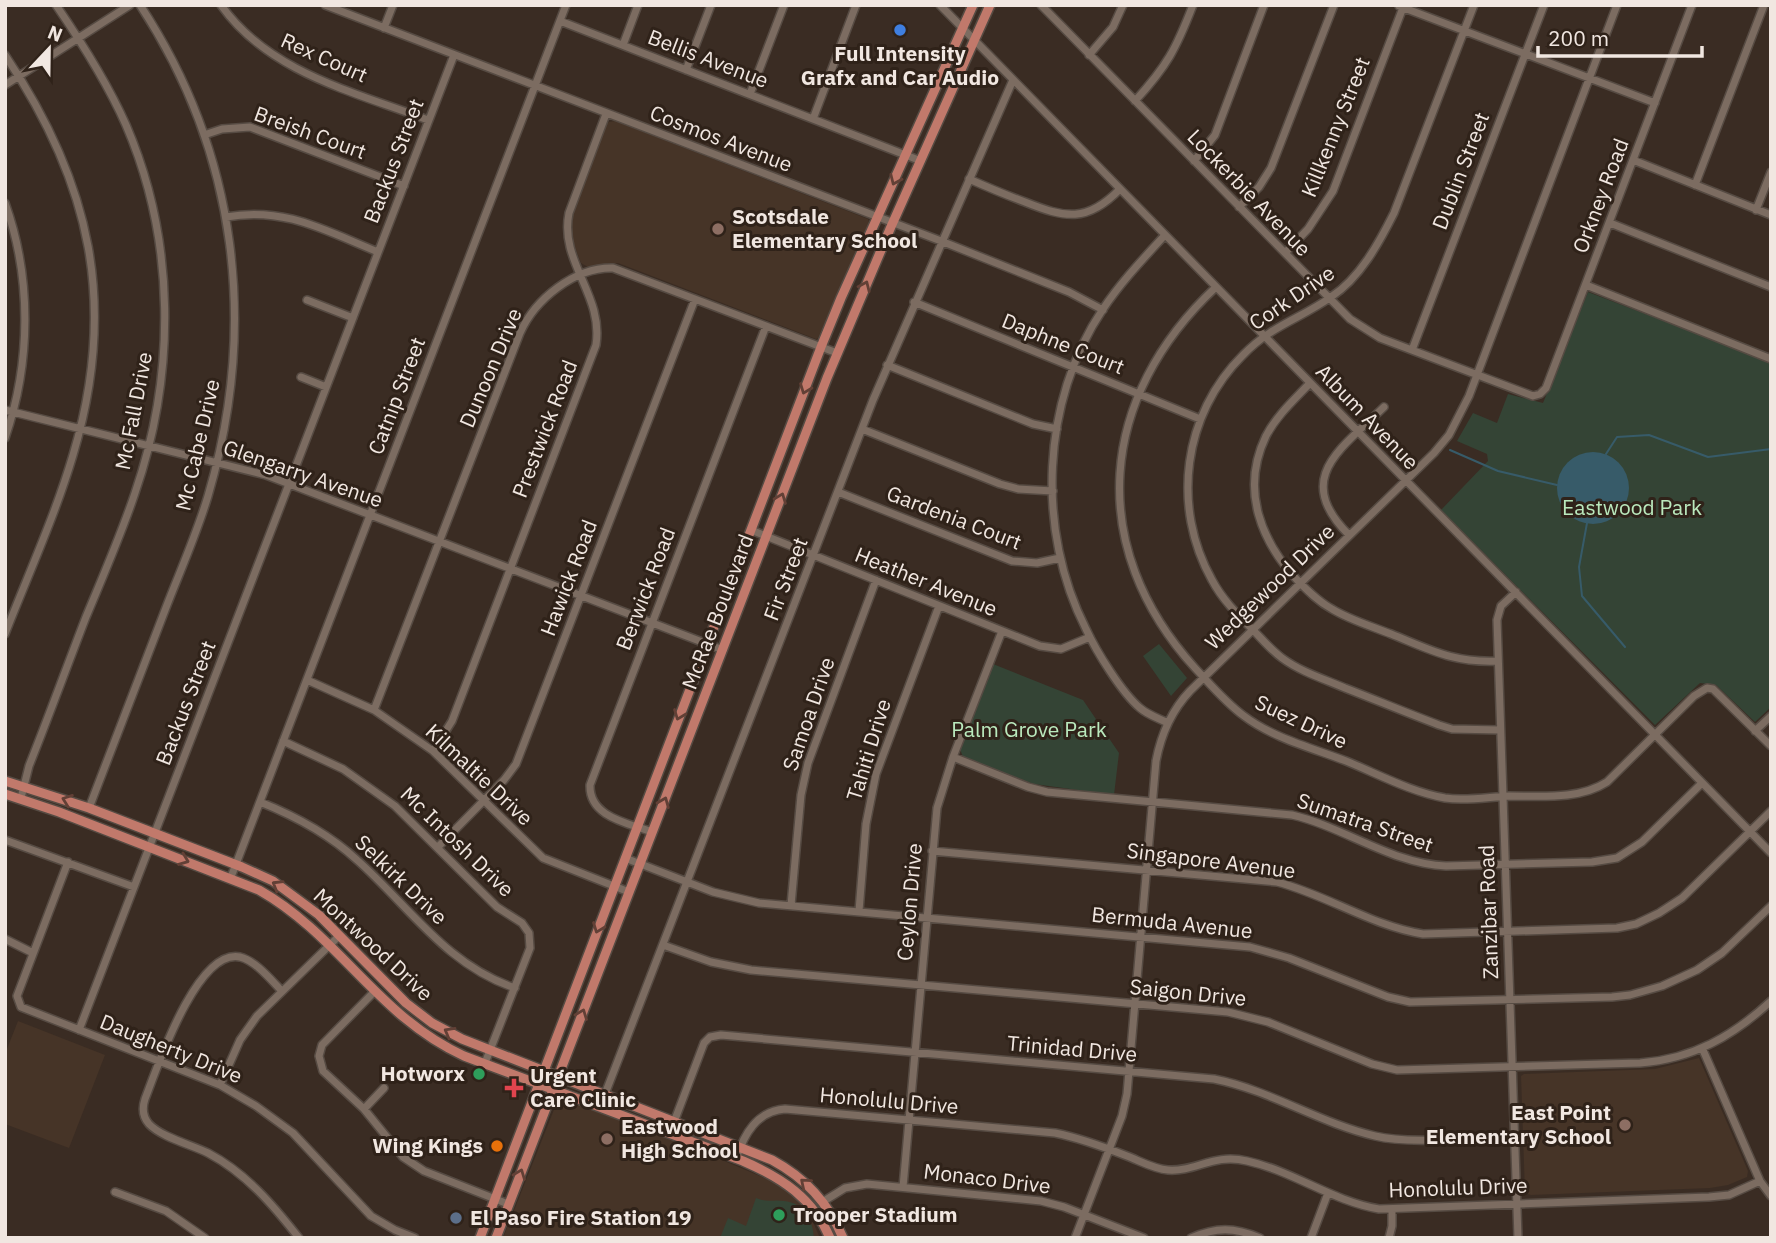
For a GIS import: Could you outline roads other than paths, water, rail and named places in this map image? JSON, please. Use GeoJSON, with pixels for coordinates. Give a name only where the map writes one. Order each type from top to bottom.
{"type":"FeatureCollection","features":[{"type":"Feature","properties":{"kind":"main road","name":"McRae Boulevard"},"geometry":{"type":"LineString","coordinates":[[480,1238],[821,347],[973,5]]}},
{"type":"Feature","properties":{"kind":"main road","name":"McRae Boulevard"},"geometry":{"type":"LineString","coordinates":[[497,1235],[837,353],[990,5]]}},
{"type":"Feature","properties":{"kind":"main road"},"geometry":{"type":"LineString","coordinates":[[931,99],[946,106]]}},
{"type":"Feature","properties":{"kind":"main road","name":"Montwood Drive"},"geometry":{"type":"LineString","coordinates":[[5,781],[25,785],[89,808],[264,876],[293,894],[420,1014],[462,1039],[490,1051],[781,1165],[806,1183],[824,1201],[843,1238]]}},
{"type":"Feature","properties":{"kind":"main road","name":"Montwood Drive"},"geometry":{"type":"LineString","coordinates":[[5,794],[231,877],[259,890],[308,923],[374,992],[428,1037],[447,1048],[736,1158],[778,1177],[815,1211],[830,1238]]}},
{"type":"Feature","properties":{"kind":"main road"},"geometry":{"type":"LineString","coordinates":[[519,1139],[531,1144]]}},
{"type":"Feature","properties":{"kind":"main road"},"geometry":{"type":"LineString","coordinates":[[484,1226],[497,1235]]}},
{"type":"Feature","properties":{"kind":"street","name":"Mc Fall Drive"},"geometry":{"type":"LineString","coordinates":[[21,798],[29,766],[135,495],[158,401],[164,347],[165,292],[158,232],[145,179],[126,126],[107,87],[56,5]]}},
{"type":"Feature","properties":{"kind":"street"},"geometry":{"type":"LineString","coordinates":[[5,85],[130,5]]}},
{"type":"Feature","properties":{"kind":"street","name":"Mc Cabe Drive"},"geometry":{"type":"LineString","coordinates":[[89,808],[198,525],[217,461],[228,406],[235,323],[232,254],[226,217],[204,135],[176,66],[140,5]]}},
{"type":"Feature","properties":{"kind":"street","name":"Rex Court"},"geometry":{"type":"LineString","coordinates":[[221,5],[246,35],[288,65],[428,120]]}},
{"type":"Feature","properties":{"kind":"street","name":"Cosmos Avenue"},"geometry":{"type":"LineString","coordinates":[[325,5],[893,222],[1069,292],[1103,310]]}},
{"type":"Feature","properties":{"kind":"street"},"geometry":{"type":"LineString","coordinates":[[384,28],[393,5]]}},
{"type":"Feature","properties":{"kind":"street","name":"Catnip Street"},"geometry":{"type":"LineString","coordinates":[[231,877],[566,5]]}},
{"type":"Feature","properties":{"kind":"street"},"geometry":{"type":"LineString","coordinates":[[623,46],[638,5]]}},
{"type":"Feature","properties":{"kind":"street"},"geometry":{"type":"LineString","coordinates":[[686,70],[711,5]]}},
{"type":"Feature","properties":{"kind":"street"},"geometry":{"type":"LineString","coordinates":[[750,94],[784,5]]}},
{"type":"Feature","properties":{"kind":"street"},"geometry":{"type":"LineString","coordinates":[[813,119],[856,5]]}},
{"type":"Feature","properties":{"kind":"street","name":"Album Avenue"},"geometry":{"type":"LineString","coordinates":[[940,5],[1771,853]]}},
{"type":"Feature","properties":{"kind":"street"},"geometry":{"type":"LineString","coordinates":[[1089,55],[1113,27],[1123,5]]}},
{"type":"Feature","properties":{"kind":"street"},"geometry":{"type":"LineString","coordinates":[[1135,101],[1168,63],[1177,48],[1193,5]]}},
{"type":"Feature","properties":{"kind":"street"},"geometry":{"type":"LineString","coordinates":[[1194,161],[1214,135],[1264,5]]}},
{"type":"Feature","properties":{"kind":"street"},"geometry":{"type":"LineString","coordinates":[[1239,207],[1259,187],[1271,168],[1334,5]]}},
{"type":"Feature","properties":{"kind":"street","name":"Cork Drive"},"geometry":{"type":"LineString","coordinates":[[1474,5],[1386,229],[1354,276],[1341,290],[1263,335],[1230,369],[1214,391],[1200,419],[1189,458],[1187,503],[1194,536],[1212,581],[1228,604],[1276,654],[1293,665],[1446,727],[1500,730]]}},
{"type":"Feature","properties":{"kind":"street","name":"Dublin Street"},"geometry":{"type":"LineString","coordinates":[[1412,350],[1544,5]]}},
{"type":"Feature","properties":{"kind":"street","name":"Wedgewood Drive"},"geometry":{"type":"LineString","coordinates":[[1075,1238],[1125,1102],[1152,803],[1158,752],[1168,723],[1177,706],[1204,677],[1434,453],[1449,435],[1462,413],[1618,5]]}},
{"type":"Feature","properties":{"kind":"street","name":"Orkney Road"},"geometry":{"type":"LineString","coordinates":[[1537,395],[1546,388],[1692,5]]}},
{"type":"Feature","properties":{"kind":"street"},"geometry":{"type":"LineString","coordinates":[[1695,185],[1764,5]]}},
{"type":"Feature","properties":{"kind":"street","name":"Lockerbie Avenue"},"geometry":{"type":"LineString","coordinates":[[1044,6],[1350,319],[1369,332],[1412,350],[1529,395],[1537,395]]}},
{"type":"Feature","properties":{"kind":"street"},"geometry":{"type":"LineString","coordinates":[[1402,6],[1655,103]]}},
{"type":"Feature","properties":{"kind":"street","name":"Killkenny Street"},"geometry":{"type":"LineString","coordinates":[[1285,253],[1308,229],[1333,191],[1402,6]]}},
{"type":"Feature","properties":{"kind":"street","name":"Bellis Avenue"},"geometry":{"type":"LineString","coordinates":[[560,21],[921,161]]}},
{"type":"Feature","properties":{"kind":"street"},"geometry":{"type":"LineString","coordinates":[[5,55],[43,115],[73,185],[87,237],[93,282],[94,335],[90,377],[69,469],[5,634]]}},
{"type":"Feature","properties":{"kind":"street","name":"Backus Street"},"geometry":{"type":"LineString","coordinates":[[79,1030],[454,55]]}},
{"type":"Feature","properties":{"kind":"street","name":"Fir Street"},"geometry":{"type":"LineString","coordinates":[[604,1095],[887,365],[1013,80]]}},
{"type":"Feature","properties":{"kind":"street","name":"Prestwick Road"},"geometry":{"type":"LineString","coordinates":[[433,751],[452,721],[596,345],[597,316],[567,242],[567,220],[606,114]]}},
{"type":"Feature","properties":{"kind":"street","name":"Breish Court"},"geometry":{"type":"LineString","coordinates":[[204,135],[222,128],[250,127],[404,186]]}},
{"type":"Feature","properties":{"kind":"street"},"geometry":{"type":"LineString","coordinates":[[1633,160],[1771,215]]}},
{"type":"Feature","properties":{"kind":"street"},"geometry":{"type":"LineString","coordinates":[[1756,210],[1771,172]]}},
{"type":"Feature","properties":{"kind":"street"},"geometry":{"type":"LineString","coordinates":[[969,179],[1065,216],[1096,210],[1119,189]]}},
{"type":"Feature","properties":{"kind":"street"},"geometry":{"type":"LineString","coordinates":[[5,203],[18,251],[25,313],[23,356],[5,439]]}},
{"type":"Feature","properties":{"kind":"street"},"geometry":{"type":"LineString","coordinates":[[226,217],[254,213],[286,217],[378,252]]}},
{"type":"Feature","properties":{"kind":"street"},"geometry":{"type":"LineString","coordinates":[[1610,223],[1771,287]]}},
{"type":"Feature","properties":{"kind":"street"},"geometry":{"type":"LineString","coordinates":[[1165,236],[1135,268],[1103,310],[1074,368],[1063,400],[1052,466],[1055,526],[1060,558],[1074,603],[1090,637],[1136,705],[1168,723]]}},
{"type":"Feature","properties":{"kind":"street","name":"Dunoon Drive"},"geometry":{"type":"LineString","coordinates":[[374,710],[524,325],[549,293],[600,268],[613,268],[837,353]]}},
{"type":"Feature","properties":{"kind":"street"},"geometry":{"type":"LineString","coordinates":[[1586,285],[1771,359]]}},
{"type":"Feature","properties":{"kind":"street","name":"Suez Drive"},"geometry":{"type":"LineString","coordinates":[[1216,287],[1168,339],[1149,370],[1129,417],[1122,450],[1120,498],[1125,542],[1135,578],[1150,608],[1170,640],[1239,712],[1259,726],[1423,792],[1448,798],[1566,794],[1593,790],[1607,782],[1703,689],[1713,689],[1771,746]]}},
{"type":"Feature","properties":{"kind":"street","name":"Hawick Road"},"geometry":{"type":"LineString","coordinates":[[438,847],[485,801],[516,764],[695,299]]}},
{"type":"Feature","properties":{"kind":"street"},"geometry":{"type":"LineString","coordinates":[[307,300],[353,318]]}},
{"type":"Feature","properties":{"kind":"street","name":"Daphne Court"},"geometry":{"type":"LineString","coordinates":[[914,302],[1200,419]]}},
{"type":"Feature","properties":{"kind":"street","name":"Berwick Road"},"geometry":{"type":"LineString","coordinates":[[652,832],[598,809],[591,797],[590,785],[766,326]]}},
{"type":"Feature","properties":{"kind":"street"},"geometry":{"type":"LineString","coordinates":[[887,365],[1033,424],[1058,429]]}},
{"type":"Feature","properties":{"kind":"street"},"geometry":{"type":"LineString","coordinates":[[301,377],[326,387]]}},
{"type":"Feature","properties":{"kind":"street"},"geometry":{"type":"LineString","coordinates":[[1310,383],[1270,429],[1262,447],[1255,480],[1257,509],[1265,535],[1275,553],[1301,583],[1332,610],[1466,662],[1498,661]]}},
{"type":"Feature","properties":{"kind":"street"},"geometry":{"type":"LineString","coordinates":[[1349,535],[1327,509],[1323,481],[1331,461],[1384,407]]}},
{"type":"Feature","properties":{"kind":"street","name":"Glengarry Avenue"},"geometry":{"type":"LineString","coordinates":[[9,411],[251,470],[723,650]]}},
{"type":"Feature","properties":{"kind":"street"},"geometry":{"type":"LineString","coordinates":[[862,429],[1000,484],[1018,489],[1053,491]]}},
{"type":"Feature","properties":{"kind":"street","name":"Gardenia Court"},"geometry":{"type":"LineString","coordinates":[[838,492],[1012,561],[1037,563],[1060,558]]}},
{"type":"Feature","properties":{"kind":"street","name":"Heather Avenue"},"geometry":{"type":"LineString","coordinates":[[751,530],[1002,631],[1054,649],[1068,648],[1090,637]]}},
{"type":"Feature","properties":{"kind":"street","name":"Samoa Drive"},"geometry":{"type":"LineString","coordinates":[[791,905],[800,805],[808,763],[876,580]]}},
{"type":"Feature","properties":{"kind":"street","name":"Zanzibar Road"},"geometry":{"type":"LineString","coordinates":[[1516,592],[1501,606],[1497,614],[1518,1238]]}},
{"type":"Feature","properties":{"kind":"street","name":"Tahiti Drive"},"geometry":{"type":"LineString","coordinates":[[859,911],[866,824],[879,763],[939,606]]}},
{"type":"Feature","properties":{"kind":"street","name":"Ceylon Drive"},"geometry":{"type":"LineString","coordinates":[[903,1187],[939,797],[1002,631]]}},
{"type":"Feature","properties":{"kind":"street","name":"Kilmaltie Drive"},"geometry":{"type":"LineString","coordinates":[[307,680],[374,710],[433,751],[543,858],[629,892]]}},
{"type":"Feature","properties":{"kind":"street"},"geometry":{"type":"LineString","coordinates":[[1755,731],[1771,716]]}},
{"type":"Feature","properties":{"kind":"street","name":"Mc Intosh Drive"},"geometry":{"type":"LineString","coordinates":[[284,741],[323,758],[364,782],[395,806],[497,907],[526,928],[530,936],[530,948],[485,1063]]}},
{"type":"Feature","properties":{"kind":"street","name":"Sumatra Street"},"geometry":{"type":"LineString","coordinates":[[953,757],[1046,792],[1292,815],[1410,860],[1430,865],[1602,861],[1617,858],[1642,842],[1702,783]]}},
{"type":"Feature","properties":{"kind":"street","name":"Selkirk Drive"},"geometry":{"type":"LineString","coordinates":[[260,802],[297,818],[335,841],[359,861],[457,958],[482,975],[514,988]]}},
{"type":"Feature","properties":{"kind":"street","name":"Singapore Avenue"},"geometry":{"type":"LineString","coordinates":[[932,851],[1277,882],[1399,929],[1423,934],[1617,929],[1636,924],[1682,898],[1771,811]]}},
{"type":"Feature","properties":{"kind":"street"},"geometry":{"type":"LineString","coordinates":[[5,840],[134,887]]}},
{"type":"Feature","properties":{"kind":"street","name":"Bermuda Avenue"},"geometry":{"type":"LineString","coordinates":[[625,858],[745,900],[1234,944],[1261,949],[1401,1000],[1421,1003],[1630,995],[1662,986],[1697,970],[1722,953],[1771,906]]}},
{"type":"Feature","properties":{"kind":"street","name":"Daugherty Drive"},"geometry":{"type":"LineString","coordinates":[[68,862],[17,996],[18,1004],[25,1010],[220,1085],[256,1105],[293,1133],[371,1216],[415,1238]]}},
{"type":"Feature","properties":{"kind":"street"},"geometry":{"type":"LineString","coordinates":[[220,1085],[233,1052],[248,1027],[339,936]]}},
{"type":"Feature","properties":{"kind":"street"},"geometry":{"type":"LineString","coordinates":[[5,939],[33,953]]}},
{"type":"Feature","properties":{"kind":"street","name":"Saigon Drive"},"geometry":{"type":"LineString","coordinates":[[663,945],[710,962],[751,970],[1228,1012],[1252,1017],[1372,1064],[1397,1070],[1653,1062],[1703,1050],[1746,1023],[1771,1000]]}},
{"type":"Feature","properties":{"kind":"street"},"geometry":{"type":"LineString","coordinates":[[282,991],[264,973],[243,958],[229,957],[222,960],[209,972],[189,999],[171,1033],[144,1105],[144,1114],[156,1130],[208,1153],[242,1176],[272,1204],[299,1238]]}},
{"type":"Feature","properties":{"kind":"street"},"geometry":{"type":"LineString","coordinates":[[374,992],[326,1040],[319,1056],[321,1068],[364,1109],[408,1161],[424,1171],[509,1204]]}},
{"type":"Feature","properties":{"kind":"street","name":"Trinidad Drive"},"geometry":{"type":"LineString","coordinates":[[674,1122],[704,1043],[710,1037],[721,1035],[1230,1082],[1375,1136],[1402,1139],[1513,1136]]}},
{"type":"Feature","properties":{"kind":"street"},"geometry":{"type":"LineString","coordinates":[[1703,1050],[1760,1181],[1771,1196]]}},
{"type":"Feature","properties":{"kind":"street"},"geometry":{"type":"LineString","coordinates":[[364,1109],[384,1088]]}},
{"type":"Feature","properties":{"kind":"street"},"geometry":{"type":"LineString","coordinates":[[600,1107],[604,1095]]}},
{"type":"Feature","properties":{"kind":"street","name":"Honolulu Drive"},"geometry":{"type":"LineString","coordinates":[[736,1158],[755,1122],[776,1110],[1045,1131],[1070,1136],[1170,1170],[1213,1160],[1247,1161],[1369,1207],[1392,1209],[1709,1197],[1729,1195],[1760,1181]]}},
{"type":"Feature","properties":{"kind":"street","name":"Monaco Drive"},"geometry":{"type":"LineString","coordinates":[[824,1201],[836,1192],[860,1185],[1025,1198],[1054,1204],[1144,1238]]}},
{"type":"Feature","properties":{"kind":"street"},"geometry":{"type":"LineString","coordinates":[[115,1192],[166,1211],[205,1238]]}},
{"type":"Feature","properties":{"kind":"street"},"geometry":{"type":"LineString","coordinates":[[1311,1238],[1328,1193]]}},
{"type":"Feature","properties":{"kind":"street"},"geometry":{"type":"LineString","coordinates":[[1389,1238],[1392,1209]]}},
{"type":"Feature","properties":{"kind":"street"},"geometry":{"type":"LineString","coordinates":[[1191,1238],[1205,1231],[1226,1228],[1259,1238]]}},
{"type":"Feature","properties":{"kind":"water"},"geometry":{"type":"Polygon","coordinates":[[[1593,452],[1613,458],[1623,468],[1629,488],[1623,508],[1613,518],[1593,524],[1573,518],[1563,508],[1557,488],[1563,468],[1573,458],[1593,452]]]}},
{"type":"Feature","properties":{"kind":"waterway"},"geometry":{"type":"LineString","coordinates":[[1606,454],[1617,437],[1649,435],[1708,457],[1771,449]]}},
{"type":"Feature","properties":{"kind":"waterway"},"geometry":{"type":"LineString","coordinates":[[1450,450],[1498,471],[1557,485]]}},
{"type":"Feature","properties":{"kind":"waterway"},"geometry":{"type":"LineString","coordinates":[[1587,523],[1579,567],[1582,596],[1625,647]]}},
{"type":"Feature","properties":{"kind":"place","name":"Full Intensity Grafx and Car Audio"},"geometry":{"type":"Point","coordinates":[900,30]}},
{"type":"Feature","properties":{"kind":"place","name":"Scotsdale Elementary School"},"geometry":{"type":"Point","coordinates":[718,229]}},
{"type":"Feature","properties":{"kind":"place","name":"Hotworx"},"geometry":{"type":"Point","coordinates":[479,1074]}},
{"type":"Feature","properties":{"kind":"place","name":"Urgent Care Clinic"},"geometry":{"type":"Point","coordinates":[514,1088]}},
{"type":"Feature","properties":{"kind":"place","name":"East Point Elementary School"},"geometry":{"type":"Point","coordinates":[1625,1125]}},
{"type":"Feature","properties":{"kind":"place","name":"Eastwood High School"},"geometry":{"type":"Point","coordinates":[607,1139]}},
{"type":"Feature","properties":{"kind":"place","name":"Wing Kings"},"geometry":{"type":"Point","coordinates":[497,1146]}},
{"type":"Feature","properties":{"kind":"place","name":"Trooper Stadium"},"geometry":{"type":"Point","coordinates":[779,1215]}},
{"type":"Feature","properties":{"kind":"place","name":"El Paso Fire Station 19"},"geometry":{"type":"Point","coordinates":[456,1218]}},
{"type":"Feature","properties":{"kind":"park label","name":"Eastwood Park"},"geometry":{"type":"Point","coordinates":[1632,508]}},
{"type":"Feature","properties":{"kind":"park label","name":"Palm Grove Park"},"geometry":{"type":"Point","coordinates":[1029,730]}}]}
